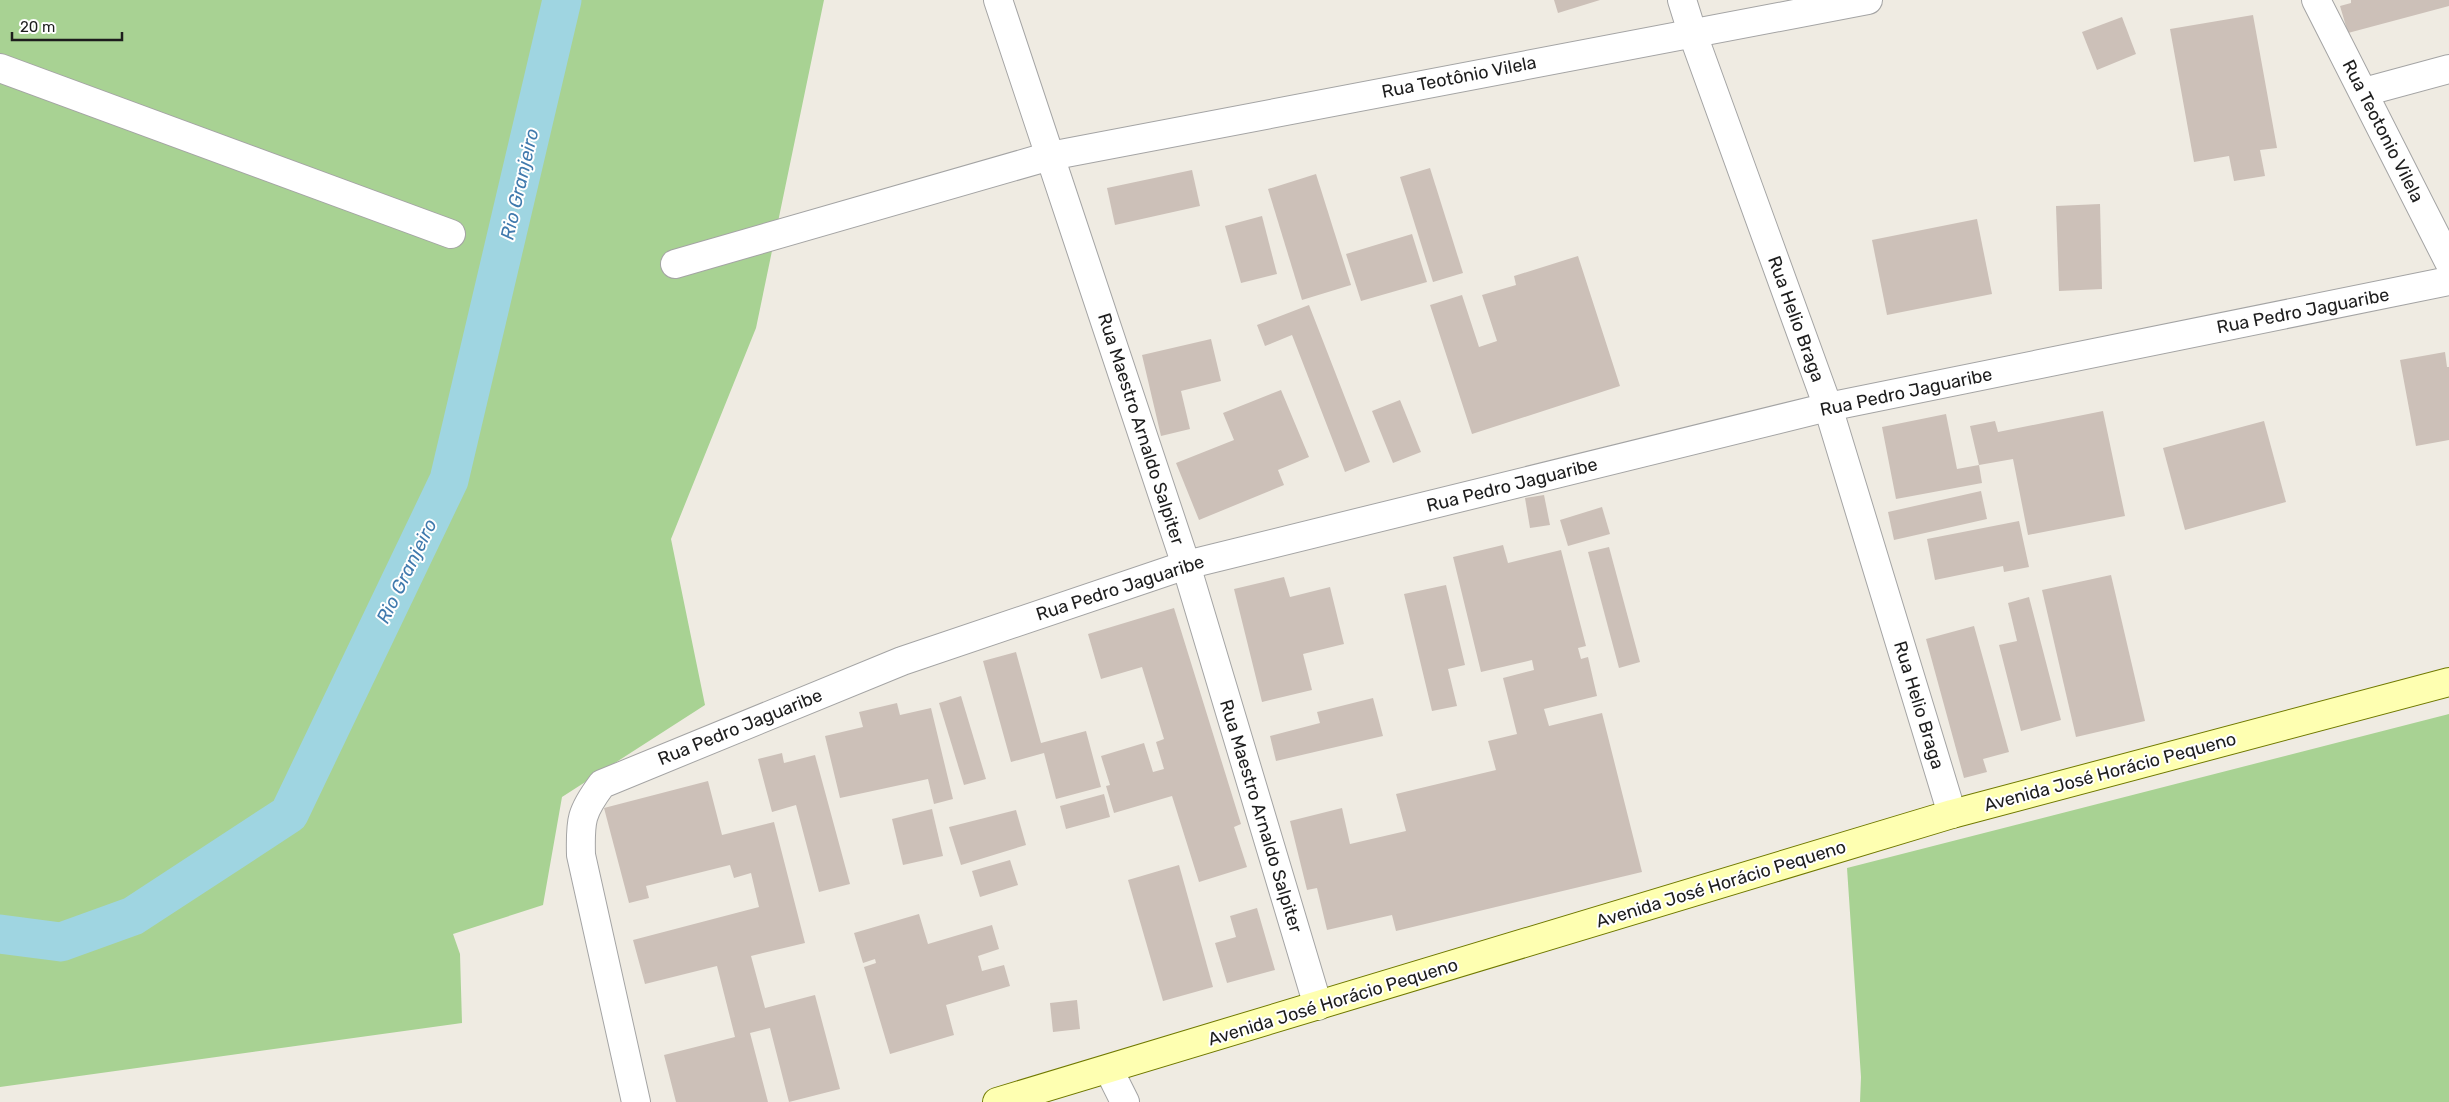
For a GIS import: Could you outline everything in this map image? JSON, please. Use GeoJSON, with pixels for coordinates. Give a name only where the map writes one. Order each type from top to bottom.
{"type":"FeatureCollection","features":[{"type":"Feature","properties":{"kind":"street","name":"Rua Maestro Arnaldo Salpiter"},"geometry":{"type":"LineString","coordinates":[[998,0],[1186,565],[1318,1006]]}},
{"type":"Feature","properties":{"kind":"street","name":"Rua Helio Braga"},"geometry":{"type":"LineString","coordinates":[[1682,0],[1828,407],[1952,814]]}},
{"type":"Feature","properties":{"kind":"street","name":"Rua Teotônio Vilela"},"geometry":{"type":"LineString","coordinates":[[675,264],[1050,156],[1692,32],[1868,0]]}},
{"type":"Feature","properties":{"kind":"street","name":"Rua Teotonio Vilela"},"geometry":{"type":"LineString","coordinates":[[2316,0],[2449,262]]}},
{"type":"Feature","properties":{"kind":"street"},"geometry":{"type":"LineString","coordinates":[[0,68],[450,234]]}},
{"type":"Feature","properties":{"kind":"street"},"geometry":{"type":"LineString","coordinates":[[2364,92],[2449,69]]}},
{"type":"Feature","properties":{"kind":"street","name":"Rua Pedro Jaguaribe"},"geometry":{"type":"LineString","coordinates":[[636,1102],[581,855],[580,823],[588,802],[602,784],[902,661],[1186,565],[1828,407],[2449,282]]}},
{"type":"Feature","properties":{"kind":"street","name":"Avenida José Horácio Pequeno"},"geometry":{"type":"LineString","coordinates":[[997,1102],[1109,1070],[1952,814],[2449,682]]}},
{"type":"Feature","properties":{"kind":"street"},"geometry":{"type":"LineString","coordinates":[[1109,1070],[1125,1102]]}},
{"type":"Feature","properties":{"kind":"green space"},"geometry":{"type":"Polygon","coordinates":[[[0,0],[824,0],[756,328],[671,539],[705,705],[562,797],[543,905],[453,934],[460,954],[462,1023],[0,1087],[0,0]]]}},
{"type":"Feature","properties":{"kind":"green space"},"geometry":{"type":"Polygon","coordinates":[[[2449,714],[2449,1102],[1860,1102],[1861,1077],[1847,868],[2449,714]]]}},
{"type":"Feature","properties":{"kind":"building"},"geometry":{"type":"Polygon","coordinates":[[[1554,0],[1600,0],[1558,13],[1554,0]]]}},
{"type":"Feature","properties":{"kind":"building"},"geometry":{"type":"Polygon","coordinates":[[[2351,0],[2449,0],[2449,6],[2348,33],[2340,6],[2351,3],[2351,0]]]}},
{"type":"Feature","properties":{"kind":"building"},"geometry":{"type":"Polygon","coordinates":[[[2253,15],[2277,148],[2260,150],[2265,176],[2234,181],[2229,156],[2194,162],[2170,29],[2253,15]]]}},
{"type":"Feature","properties":{"kind":"building"},"geometry":{"type":"Polygon","coordinates":[[[2122,17],[2136,54],[2097,70],[2082,32],[2122,17]]]}},
{"type":"Feature","properties":{"kind":"building"},"geometry":{"type":"Polygon","coordinates":[[[1430,168],[1463,273],[1433,282],[1400,177],[1430,168]]]}},
{"type":"Feature","properties":{"kind":"building"},"geometry":{"type":"Polygon","coordinates":[[[1192,170],[1200,206],[1115,225],[1107,188],[1192,170]]]}},
{"type":"Feature","properties":{"kind":"building"},"geometry":{"type":"Polygon","coordinates":[[[1316,174],[1351,285],[1302,300],[1268,189],[1316,174]]]}},
{"type":"Feature","properties":{"kind":"building"},"geometry":{"type":"Polygon","coordinates":[[[2100,204],[2102,289],[2059,291],[2056,206],[2100,204]]]}},
{"type":"Feature","properties":{"kind":"building"},"geometry":{"type":"Polygon","coordinates":[[[1262,216],[1277,274],[1241,283],[1225,226],[1262,216]]]}},
{"type":"Feature","properties":{"kind":"building"},"geometry":{"type":"Polygon","coordinates":[[[1977,219],[1992,294],[1887,315],[1872,240],[1977,219]]]}},
{"type":"Feature","properties":{"kind":"building"},"geometry":{"type":"Polygon","coordinates":[[[1412,234],[1427,282],[1361,301],[1346,254],[1412,234]]]}},
{"type":"Feature","properties":{"kind":"building"},"geometry":{"type":"Polygon","coordinates":[[[1578,256],[1620,386],[1472,434],[1430,305],[1462,295],[1479,347],[1497,341],[1482,295],[1516,285],[1514,276],[1578,256]]]}},
{"type":"Feature","properties":{"kind":"building"},"geometry":{"type":"Polygon","coordinates":[[[1309,305],[1370,462],[1345,472],[1292,335],[1265,346],[1257,325],[1309,305]]]}},
{"type":"Feature","properties":{"kind":"building"},"geometry":{"type":"Polygon","coordinates":[[[1211,339],[1221,381],[1181,391],[1190,429],[1161,436],[1142,355],[1211,339]]]}},
{"type":"Feature","properties":{"kind":"building"},"geometry":{"type":"Polygon","coordinates":[[[2445,352],[2447,367],[2449,367],[2449,440],[2416,446],[2400,360],[2445,352]]]}},
{"type":"Feature","properties":{"kind":"building"},"geometry":{"type":"Polygon","coordinates":[[[1281,390],[1309,457],[1278,470],[1284,485],[1199,520],[1176,463],[1234,440],[1223,413],[1281,390]]]}},
{"type":"Feature","properties":{"kind":"building"},"geometry":{"type":"Polygon","coordinates":[[[1400,400],[1421,452],[1393,463],[1372,411],[1400,400]]]}},
{"type":"Feature","properties":{"kind":"building"},"geometry":{"type":"Polygon","coordinates":[[[2103,411],[2125,516],[2028,535],[2013,459],[1979,465],[1970,426],[1995,421],[1998,432],[2103,411]]]}},
{"type":"Feature","properties":{"kind":"building"},"geometry":{"type":"Polygon","coordinates":[[[1946,414],[1957,469],[1979,465],[1982,483],[1896,499],[1882,427],[1946,414]]]}},
{"type":"Feature","properties":{"kind":"building"},"geometry":{"type":"Polygon","coordinates":[[[2264,421],[2286,502],[2185,530],[2163,448],[2264,421]]]}},
{"type":"Feature","properties":{"kind":"building"},"geometry":{"type":"Polygon","coordinates":[[[1981,491],[1987,519],[1894,540],[1888,512],[1981,491]]]}},
{"type":"Feature","properties":{"kind":"building"},"geometry":{"type":"Polygon","coordinates":[[[1544,495],[1550,525],[1530,528],[1525,498],[1544,495]]]}},
{"type":"Feature","properties":{"kind":"building"},"geometry":{"type":"Polygon","coordinates":[[[1602,507],[1610,534],[1568,546],[1560,520],[1602,507]]]}},
{"type":"Feature","properties":{"kind":"building"},"geometry":{"type":"Polygon","coordinates":[[[2019,521],[2029,567],[2004,572],[2003,566],[1935,580],[1927,539],[2019,521]]]}},
{"type":"Feature","properties":{"kind":"building"},"geometry":{"type":"Polygon","coordinates":[[[1503,545],[1508,563],[1561,550],[1586,646],[1578,648],[1581,659],[1588,657],[1597,696],[1544,709],[1549,726],[1602,713],[1642,872],[1396,931],[1392,915],[1327,930],[1317,888],[1307,890],[1290,821],[1342,808],[1350,844],[1406,831],[1396,794],[1496,770],[1488,741],[1517,734],[1503,678],[1534,670],[1532,660],[1481,672],[1453,557],[1503,545]]]}},
{"type":"Feature","properties":{"kind":"building"},"geometry":{"type":"Polygon","coordinates":[[[1609,547],[1640,662],[1619,668],[1588,552],[1609,547]]]}},
{"type":"Feature","properties":{"kind":"building"},"geometry":{"type":"Polygon","coordinates":[[[2111,575],[2145,721],[2076,737],[2042,590],[2111,575]]]}},
{"type":"Feature","properties":{"kind":"building"},"geometry":{"type":"Polygon","coordinates":[[[1284,577],[1290,597],[1330,587],[1344,644],[1303,654],[1312,690],[1262,702],[1234,589],[1284,577]]]}},
{"type":"Feature","properties":{"kind":"building"},"geometry":{"type":"Polygon","coordinates":[[[1446,585],[1465,665],[1448,669],[1457,706],[1432,711],[1404,594],[1446,585]]]}},
{"type":"Feature","properties":{"kind":"building"},"geometry":{"type":"Polygon","coordinates":[[[2029,597],[2061,720],[2021,731],[1999,645],[2017,641],[2008,603],[2029,597]]]}},
{"type":"Feature","properties":{"kind":"building"},"geometry":{"type":"Polygon","coordinates":[[[1174,608],[1241,824],[1234,827],[1247,867],[1199,882],[1172,796],[1114,813],[1106,786],[1110,785],[1101,756],[1144,743],[1153,772],[1164,769],[1156,742],[1164,739],[1142,667],[1101,679],[1088,634],[1174,608]]]}},
{"type":"Feature","properties":{"kind":"building"},"geometry":{"type":"Polygon","coordinates":[[[1974,626],[2009,752],[1983,759],[1987,772],[1964,778],[1926,639],[1974,626]]]}},
{"type":"Feature","properties":{"kind":"building"},"geometry":{"type":"Polygon","coordinates":[[[1016,652],[1041,743],[1086,731],[1101,787],[1056,799],[1044,753],[1011,762],[983,661],[1016,652]]]}},
{"type":"Feature","properties":{"kind":"building"},"geometry":{"type":"Polygon","coordinates":[[[961,696],[986,779],[964,785],[939,703],[961,696]]]}},
{"type":"Feature","properties":{"kind":"building"},"geometry":{"type":"Polygon","coordinates":[[[1373,698],[1383,736],[1276,761],[1270,736],[1320,723],[1317,712],[1373,698]]]}},
{"type":"Feature","properties":{"kind":"building"},"geometry":{"type":"Polygon","coordinates":[[[897,703],[900,715],[931,708],[953,799],[934,804],[928,779],[840,798],[825,736],[863,727],[859,712],[897,703]]]}},
{"type":"Feature","properties":{"kind":"building"},"geometry":{"type":"Polygon","coordinates":[[[782,753],[784,763],[815,755],[850,884],[819,892],[796,805],[772,812],[758,759],[782,753]]]}},
{"type":"Feature","properties":{"kind":"building"},"geometry":{"type":"Polygon","coordinates":[[[708,781],[722,835],[774,822],[805,943],[751,956],[765,1008],[815,995],[840,1089],[789,1102],[770,1028],[750,1033],[768,1102],[676,1102],[664,1055],[735,1037],[717,966],[645,984],[633,940],[759,907],[751,873],[734,878],[730,865],[646,886],[649,898],[629,903],[604,808],[708,781]]]}},
{"type":"Feature","properties":{"kind":"building"},"geometry":{"type":"Polygon","coordinates":[[[1104,794],[1110,817],[1066,829],[1060,806],[1104,794]]]}},
{"type":"Feature","properties":{"kind":"building"},"geometry":{"type":"Polygon","coordinates":[[[932,809],[943,856],[903,865],[892,819],[932,809]]]}},
{"type":"Feature","properties":{"kind":"building"},"geometry":{"type":"Polygon","coordinates":[[[1016,810],[1026,845],[961,865],[949,827],[1016,810]]]}},
{"type":"Feature","properties":{"kind":"building"},"geometry":{"type":"Polygon","coordinates":[[[1010,860],[1018,885],[980,897],[972,871],[1010,860]]]}},
{"type":"Feature","properties":{"kind":"building"},"geometry":{"type":"Polygon","coordinates":[[[1179,865],[1213,987],[1163,1001],[1128,880],[1179,865]]]}},
{"type":"Feature","properties":{"kind":"building"},"geometry":{"type":"Polygon","coordinates":[[[1257,908],[1275,970],[1227,983],[1215,943],[1236,937],[1230,916],[1257,908]]]}},
{"type":"Feature","properties":{"kind":"building"},"geometry":{"type":"Polygon","coordinates":[[[919,914],[928,944],[992,925],[999,949],[978,956],[982,971],[1004,965],[1010,986],[946,1005],[954,1035],[890,1054],[864,967],[876,963],[875,959],[863,963],[854,933],[919,914]]]}},
{"type":"Feature","properties":{"kind":"building"},"geometry":{"type":"Polygon","coordinates":[[[1077,1000],[1080,1029],[1053,1032],[1050,1003],[1077,1000]]]}},
{"type":"Feature","properties":{"kind":"waterway","name":"Rio Granjeiro"},"geometry":{"type":"LineString","coordinates":[[0,934],[61,942],[133,916],[289,814],[449,480],[562,0]]}}]}
